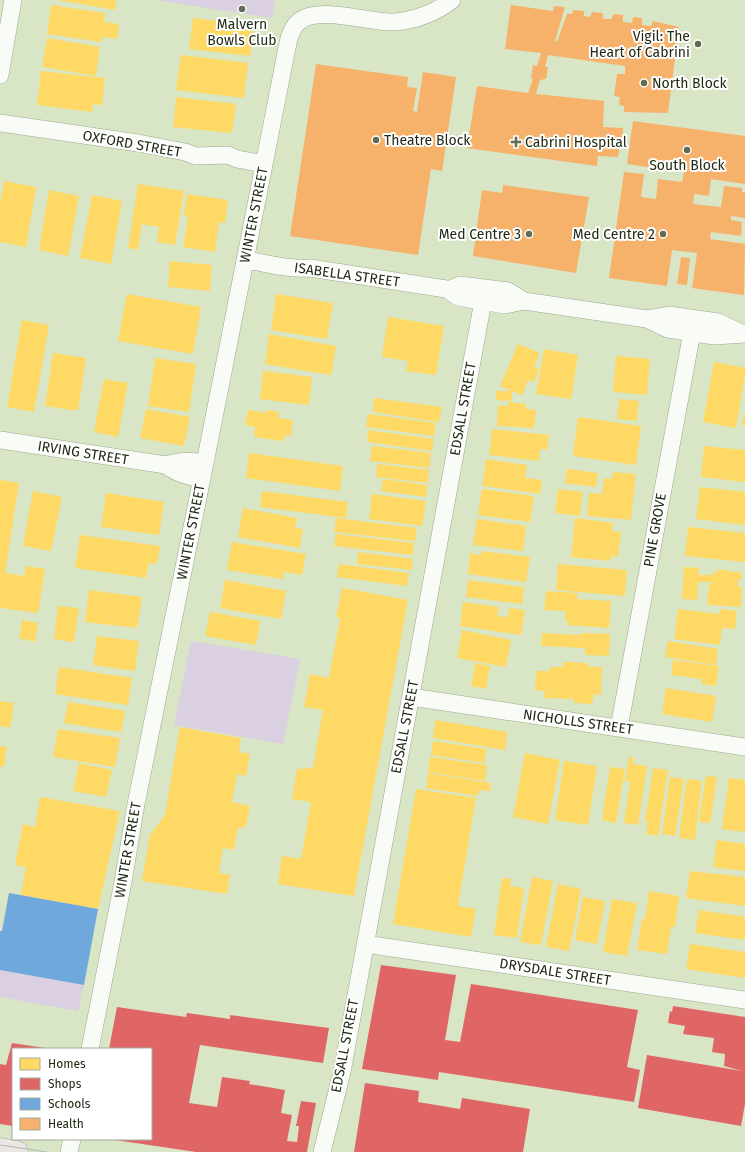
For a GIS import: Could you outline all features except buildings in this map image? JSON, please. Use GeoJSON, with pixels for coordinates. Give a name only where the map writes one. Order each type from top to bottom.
{"type":"FeatureCollection","features":[{"type":"Feature","properties":{"kind":"main road"},"geometry":{"type":"LineString","coordinates":[[0,1150],[16,1152]]}},
{"type":"Feature","properties":{"kind":"street"},"geometry":{"type":"LineString","coordinates":[[0,75],[13,0]]}},
{"type":"Feature","properties":{"kind":"street","name":"WINTER STREET"},"geometry":{"type":"LineString","coordinates":[[90,1048],[123,882],[136,804],[288,43],[293,29],[301,20],[309,16],[318,14],[383,22],[395,22],[422,17],[444,2]]}},
{"type":"Feature","properties":{"kind":"street","name":"OXFORD STREET"},"geometry":{"type":"LineString","coordinates":[[0,123],[138,143],[184,152],[196,156],[228,155],[237,159],[264,164]]}},
{"type":"Feature","properties":{"kind":"street","name":"ISABELLA STREET"},"geometry":{"type":"LineString","coordinates":[[245,260],[280,265],[294,269],[310,268],[448,290],[458,297],[505,305],[524,301],[647,319],[668,329],[714,336],[743,334]]}},
{"type":"Feature","properties":{"kind":"street","name":"ISABELLA STREET"},"geometry":{"type":"LineString","coordinates":[[448,290],[460,285],[508,291],[524,301]]}},
{"type":"Feature","properties":{"kind":"street"},"geometry":{"type":"LineString","coordinates":[[483,301],[485,296],[497,290]]}},
{"type":"Feature","properties":{"kind":"street","name":"EDSALL STREET"},"geometry":{"type":"LineString","coordinates":[[322,1152],[342,1072],[483,301]]}},
{"type":"Feature","properties":{"kind":"street","name":"ISABELLA STREET"},"geometry":{"type":"LineString","coordinates":[[647,319],[668,315],[718,322],[743,334]]}},
{"type":"Feature","properties":{"kind":"street","name":"PINE GROVE"},"geometry":{"type":"LineString","coordinates":[[619,728],[692,332]]}},
{"type":"Feature","properties":{"kind":"street","name":"IRVING STREET"},"geometry":{"type":"LineString","coordinates":[[0,440],[166,465],[175,462],[188,461],[203,471]]}},
{"type":"Feature","properties":{"kind":"street","name":"NICHOLLS STREET"},"geometry":{"type":"LineString","coordinates":[[411,697],[745,746]]}},
{"type":"Feature","properties":{"kind":"street","name":"DRYSDALE STREET"},"geometry":{"type":"LineString","coordinates":[[365,944],[745,1000]]}},
{"type":"Feature","properties":{"kind":"street"},"geometry":{"type":"LineString","coordinates":[[69,1152],[72,1140]]}},
{"type":"Feature","properties":{"kind":"shaded area","name":"Malvern Bowls Club"},"geometry":{"type":"Polygon","coordinates":[[[155,0],[275,0],[272,18],[155,0]]]}},
{"type":"Feature","properties":{"kind":"shaded area"},"geometry":{"type":"Polygon","coordinates":[[[191,641],[300,659],[283,744],[174,725],[191,641]]]}},
{"type":"Feature","properties":{"kind":"shaded area"},"geometry":{"type":"Polygon","coordinates":[[[0,970],[84,985],[78,1011],[0,997],[0,970]]]}},
{"type":"Feature","properties":{"kind":"tram line"},"geometry":{"type":"LineString","coordinates":[[0,1145],[47,1152]]}},
{"type":"Feature","properties":{"kind":"place","name":"Malvern Bowls Club"},"geometry":{"type":"Point","coordinates":[242,9]}},
{"type":"Feature","properties":{"kind":"place","name":"Vigil: The Heart of Cabrini"},"geometry":{"type":"Point","coordinates":[698,44]}},
{"type":"Feature","properties":{"kind":"place","name":"North Block"},"geometry":{"type":"Point","coordinates":[644,83]}},
{"type":"Feature","properties":{"kind":"place","name":"Theatre Block"},"geometry":{"type":"Point","coordinates":[376,140]}},
{"type":"Feature","properties":{"kind":"place","name":"Cabrini Hospital"},"geometry":{"type":"Point","coordinates":[516,142]}},
{"type":"Feature","properties":{"kind":"place","name":"South Block"},"geometry":{"type":"Point","coordinates":[687,150]}},
{"type":"Feature","properties":{"kind":"place","name":"Med Centre 3"},"geometry":{"type":"Point","coordinates":[529,234]}},
{"type":"Feature","properties":{"kind":"place","name":"Med Centre 2"},"geometry":{"type":"Point","coordinates":[663,234]}}]}
